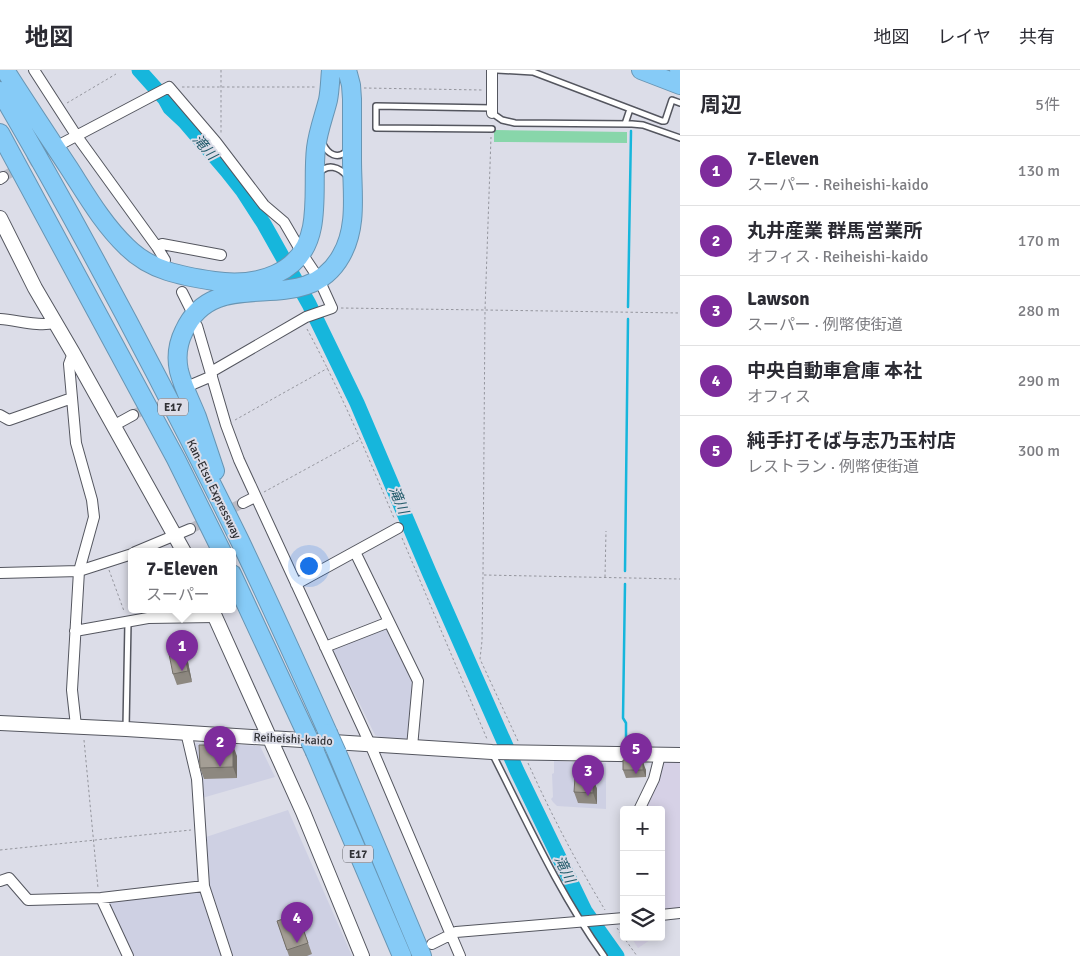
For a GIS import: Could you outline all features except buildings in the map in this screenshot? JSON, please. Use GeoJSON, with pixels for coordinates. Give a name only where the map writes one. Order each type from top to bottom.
{"type":"FeatureCollection","features":[{"type":"Feature","properties":{"kind":"highway"},"geometry":{"type":"LineString","coordinates":[[5,70],[106,225],[129,249],[144,261],[179,276],[218,282],[258,281],[304,287],[318,280],[335,267],[348,243],[352,216],[353,186],[351,85],[347,70]]}},
{"type":"Feature","properties":{"kind":"highway"},"geometry":{"type":"LineString","coordinates":[[240,542],[182,381],[178,357],[179,344],[188,322],[198,310],[223,296],[278,284],[301,253],[312,230],[315,155],[318,134],[328,98],[331,70]]}},
{"type":"Feature","properties":{"kind":"highway"},"geometry":{"type":"LineString","coordinates":[[641,70],[680,85]]}},
{"type":"Feature","properties":{"kind":"highway","name":"Kan-Etsu Expressway"},"geometry":{"type":"LineString","coordinates":[[0,91],[128,319],[240,542],[427,950]]}},
{"type":"Feature","properties":{"kind":"highway","name":"Kan-Etsu Expressway"},"geometry":{"type":"LineString","coordinates":[[0,133],[176,459],[220,548]]}},
{"type":"Feature","properties":{"kind":"highway","name":"E17"},"geometry":{"type":"LineString","coordinates":[[236,583],[315,752],[402,956]]}},
{"type":"Feature","properties":{"kind":"street"},"geometry":{"type":"LineString","coordinates":[[34,70],[76,135],[158,247],[165,260]]}},
{"type":"Feature","properties":{"kind":"street"},"geometry":{"type":"LineString","coordinates":[[492,70],[492,111]]}},
{"type":"Feature","properties":{"kind":"street"},"geometry":{"type":"LineString","coordinates":[[61,144],[168,87],[216,142],[264,205],[284,222],[318,280],[328,309],[306,317],[191,385]]}},
{"type":"Feature","properties":{"kind":"street"},"geometry":{"type":"LineString","coordinates":[[0,218],[54,323],[73,353],[182,548]]}},
{"type":"Feature","properties":{"kind":"street"},"geometry":{"type":"LineString","coordinates":[[158,247],[162,244],[220,255]]}},
{"type":"Feature","properties":{"kind":"street"},"geometry":{"type":"LineString","coordinates":[[182,292],[190,308]]}},
{"type":"Feature","properties":{"kind":"street"},"geometry":{"type":"LineString","coordinates":[[0,319],[46,325],[54,323]]}},
{"type":"Feature","properties":{"kind":"street"},"geometry":{"type":"LineString","coordinates":[[197,326],[226,425],[255,497],[370,744],[460,956]]}},
{"type":"Feature","properties":{"kind":"street"},"geometry":{"type":"LineString","coordinates":[[73,353],[69,364],[76,443],[92,500],[94,517],[79,571],[72,690],[79,727]]}},
{"type":"Feature","properties":{"kind":"street"},"geometry":{"type":"LineString","coordinates":[[0,415],[9,420],[72,398]]}},
{"type":"Feature","properties":{"kind":"street"},"geometry":{"type":"LineString","coordinates":[[113,426],[132,415]]}},
{"type":"Feature","properties":{"kind":"street"},"geometry":{"type":"LineString","coordinates":[[243,503],[255,497]]}},
{"type":"Feature","properties":{"kind":"street"},"geometry":{"type":"LineString","coordinates":[[296,584],[398,528]]}},
{"type":"Feature","properties":{"kind":"street"},"geometry":{"type":"LineString","coordinates":[[146,548],[190,530]]}},
{"type":"Feature","properties":{"kind":"street"},"geometry":{"type":"LineString","coordinates":[[356,552],[418,681],[412,747]]}},
{"type":"Feature","properties":{"kind":"street"},"geometry":{"type":"LineString","coordinates":[[0,573],[79,571],[128,555]]}},
{"type":"Feature","properties":{"kind":"street"},"geometry":{"type":"LineString","coordinates":[[75,631],[148,618],[214,613],[303,812],[362,956]]}},
{"type":"Feature","properties":{"kind":"street"},"geometry":{"type":"LineString","coordinates":[[325,647],[389,622]]}},
{"type":"Feature","properties":{"kind":"street","name":"Reiheishi-kaido"},"geometry":{"type":"LineString","coordinates":[[0,723],[186,732],[494,752],[680,755]]}},
{"type":"Feature","properties":{"kind":"street"},"geometry":{"type":"LineString","coordinates":[[186,732],[197,780],[204,886],[227,956]]}},
{"type":"Feature","properties":{"kind":"street"},"geometry":{"type":"LineString","coordinates":[[641,806],[654,780],[660,754]]}},
{"type":"Feature","properties":{"kind":"street"},"geometry":{"type":"LineString","coordinates":[[0,881],[9,878],[28,900],[101,898],[204,886]]}},
{"type":"Feature","properties":{"kind":"street"},"geometry":{"type":"LineString","coordinates":[[101,898],[128,956]]}},
{"type":"Feature","properties":{"kind":"street"},"geometry":{"type":"LineString","coordinates":[[665,915],[680,913]]}},
{"type":"Feature","properties":{"kind":"street"},"geometry":{"type":"LineString","coordinates":[[427,950],[456,932],[620,918]]}},
{"type":"Feature","properties":{"kind":"lane"},"geometry":{"type":"LineString","coordinates":[[497,70],[533,72],[630,110],[665,121]]}},
{"type":"Feature","properties":{"kind":"lane"},"geometry":{"type":"LineString","coordinates":[[666,133],[665,121],[672,100],[680,103]]}},
{"type":"Feature","properties":{"kind":"lane"},"geometry":{"type":"LineString","coordinates":[[492,130],[376,128],[376,106],[492,111],[502,120],[515,123],[625,124],[648,127],[680,138]]}},
{"type":"Feature","properties":{"kind":"lane"},"geometry":{"type":"LineString","coordinates":[[625,124],[630,110]]}},
{"type":"Feature","properties":{"kind":"lane"},"geometry":{"type":"LineString","coordinates":[[648,127],[651,117]]}},
{"type":"Feature","properties":{"kind":"lane"},"geometry":{"type":"LineString","coordinates":[[318,134],[326,150],[335,156],[346,153],[352,143],[352,137]]}},
{"type":"Feature","properties":{"kind":"lane"},"geometry":{"type":"LineString","coordinates":[[315,180],[324,168],[334,167],[340,169],[353,186]]}},
{"type":"Feature","properties":{"kind":"lane"},"geometry":{"type":"LineString","coordinates":[[126,729],[128,621]]}},
{"type":"Feature","properties":{"kind":"lane"},"geometry":{"type":"LineString","coordinates":[[494,752],[544,856],[604,956]]}},
{"type":"Feature","properties":{"kind":"path"},"geometry":{"type":"LineString","coordinates":[[216,142],[221,135],[221,70]]}},
{"type":"Feature","properties":{"kind":"path"},"geometry":{"type":"LineString","coordinates":[[59,107],[116,74]]}},
{"type":"Feature","properties":{"kind":"path"},"geometry":{"type":"LineString","coordinates":[[168,87],[315,87]]}},
{"type":"Feature","properties":{"kind":"path"},"geometry":{"type":"LineString","coordinates":[[358,88],[492,90]]}},
{"type":"Feature","properties":{"kind":"path"},"geometry":{"type":"LineString","coordinates":[[492,130],[485,310],[483,575],[480,659],[521,752],[576,862],[609,919],[637,956]]}},
{"type":"Feature","properties":{"kind":"path"},"geometry":{"type":"LineString","coordinates":[[328,309],[680,313]]}},
{"type":"Feature","properties":{"kind":"path"},"geometry":{"type":"LineString","coordinates":[[226,425],[328,368]]}},
{"type":"Feature","properties":{"kind":"path"},"geometry":{"type":"LineString","coordinates":[[255,497],[361,439]]}},
{"type":"Feature","properties":{"kind":"path"},"geometry":{"type":"LineString","coordinates":[[605,577],[606,531]]}},
{"type":"Feature","properties":{"kind":"path"},"geometry":{"type":"LineString","coordinates":[[106,563],[128,621]]}},
{"type":"Feature","properties":{"kind":"path"},"geometry":{"type":"LineString","coordinates":[[483,575],[680,579]]}},
{"type":"Feature","properties":{"kind":"path"},"geometry":{"type":"LineString","coordinates":[[79,727],[101,898]]}},
{"type":"Feature","properties":{"kind":"path"},"geometry":{"type":"LineString","coordinates":[[0,850],[201,829]]}},
{"type":"Feature","properties":{"kind":"shaded area"},"geometry":{"type":"Polygon","coordinates":[[[389,627],[415,681],[410,740],[383,738],[375,735],[332,648],[389,627]]]}},
{"type":"Feature","properties":{"kind":"shaded area"},"geometry":{"type":"Polygon","coordinates":[[[195,744],[260,746],[275,777],[202,798],[195,744]]]}},
{"type":"Feature","properties":{"kind":"shaded area"},"geometry":{"type":"Polygon","coordinates":[[[554,761],[606,763],[606,809],[557,806],[551,799],[553,797],[552,774],[554,773],[554,761]]]}},
{"type":"Feature","properties":{"kind":"shaded area"},"geometry":{"type":"Polygon","coordinates":[[[662,761],[680,762],[680,909],[665,910],[665,806],[644,806],[662,761]]]}},
{"type":"Feature","properties":{"kind":"shaded area"},"geometry":{"type":"Polygon","coordinates":[[[288,810],[352,956],[230,956],[208,886],[206,837],[288,810]]]}},
{"type":"Feature","properties":{"kind":"shaded area"},"geometry":{"type":"Polygon","coordinates":[[[201,892],[222,956],[134,956],[109,903],[110,899],[201,892]]]}},
{"type":"Feature","properties":{"kind":"shaded area"},"geometry":{"type":"Polygon","coordinates":[[[634,941],[648,941],[638,948],[634,941]]]}},
{"type":"Feature","properties":{"kind":"green space"},"geometry":{"type":"Polygon","coordinates":[[[496,130],[627,132],[627,143],[494,142],[494,132],[496,130]]]}},
{"type":"Feature","properties":{"kind":"waterway","name":"滝川"},"geometry":{"type":"LineString","coordinates":[[139,70],[242,190],[264,224],[309,304],[357,403],[517,771],[585,911],[617,956]]}},
{"type":"Feature","properties":{"kind":"waterway"},"geometry":{"type":"LineString","coordinates":[[628,307],[631,131]]}},
{"type":"Feature","properties":{"kind":"waterway"},"geometry":{"type":"LineString","coordinates":[[625,571],[628,319]]}},
{"type":"Feature","properties":{"kind":"waterway"},"geometry":{"type":"LineString","coordinates":[[625,584],[623,718],[626,723],[626,749]]}},
{"type":"Feature","properties":{"kind":"tunnel"},"geometry":{"type":"LineString","coordinates":[[3,177],[43,154]]}},
{"type":"Feature","properties":{"kind":"tunnel"},"geometry":{"type":"LineString","coordinates":[[133,415],[188,387]]}},
{"type":"Feature","properties":{"kind":"tunnel"},"geometry":{"type":"LineString","coordinates":[[190,529],[243,503]]}},
{"type":"Feature","properties":{"kind":"place","name":"7-Eleven"},"geometry":{"type":"Point","coordinates":[182,671]}},
{"type":"Feature","properties":{"kind":"place","name":"丸井産業 群馬営業所"},"geometry":{"type":"Point","coordinates":[220,767]}},
{"type":"Feature","properties":{"kind":"place","name":"純手打そば与志乃玉村店"},"geometry":{"type":"Point","coordinates":[636,774]}},
{"type":"Feature","properties":{"kind":"place","name":"Lawson"},"geometry":{"type":"Point","coordinates":[588,796]}},
{"type":"Feature","properties":{"kind":"place","name":"中央自動車倉庫 本社"},"geometry":{"type":"Point","coordinates":[297,943]}}]}
